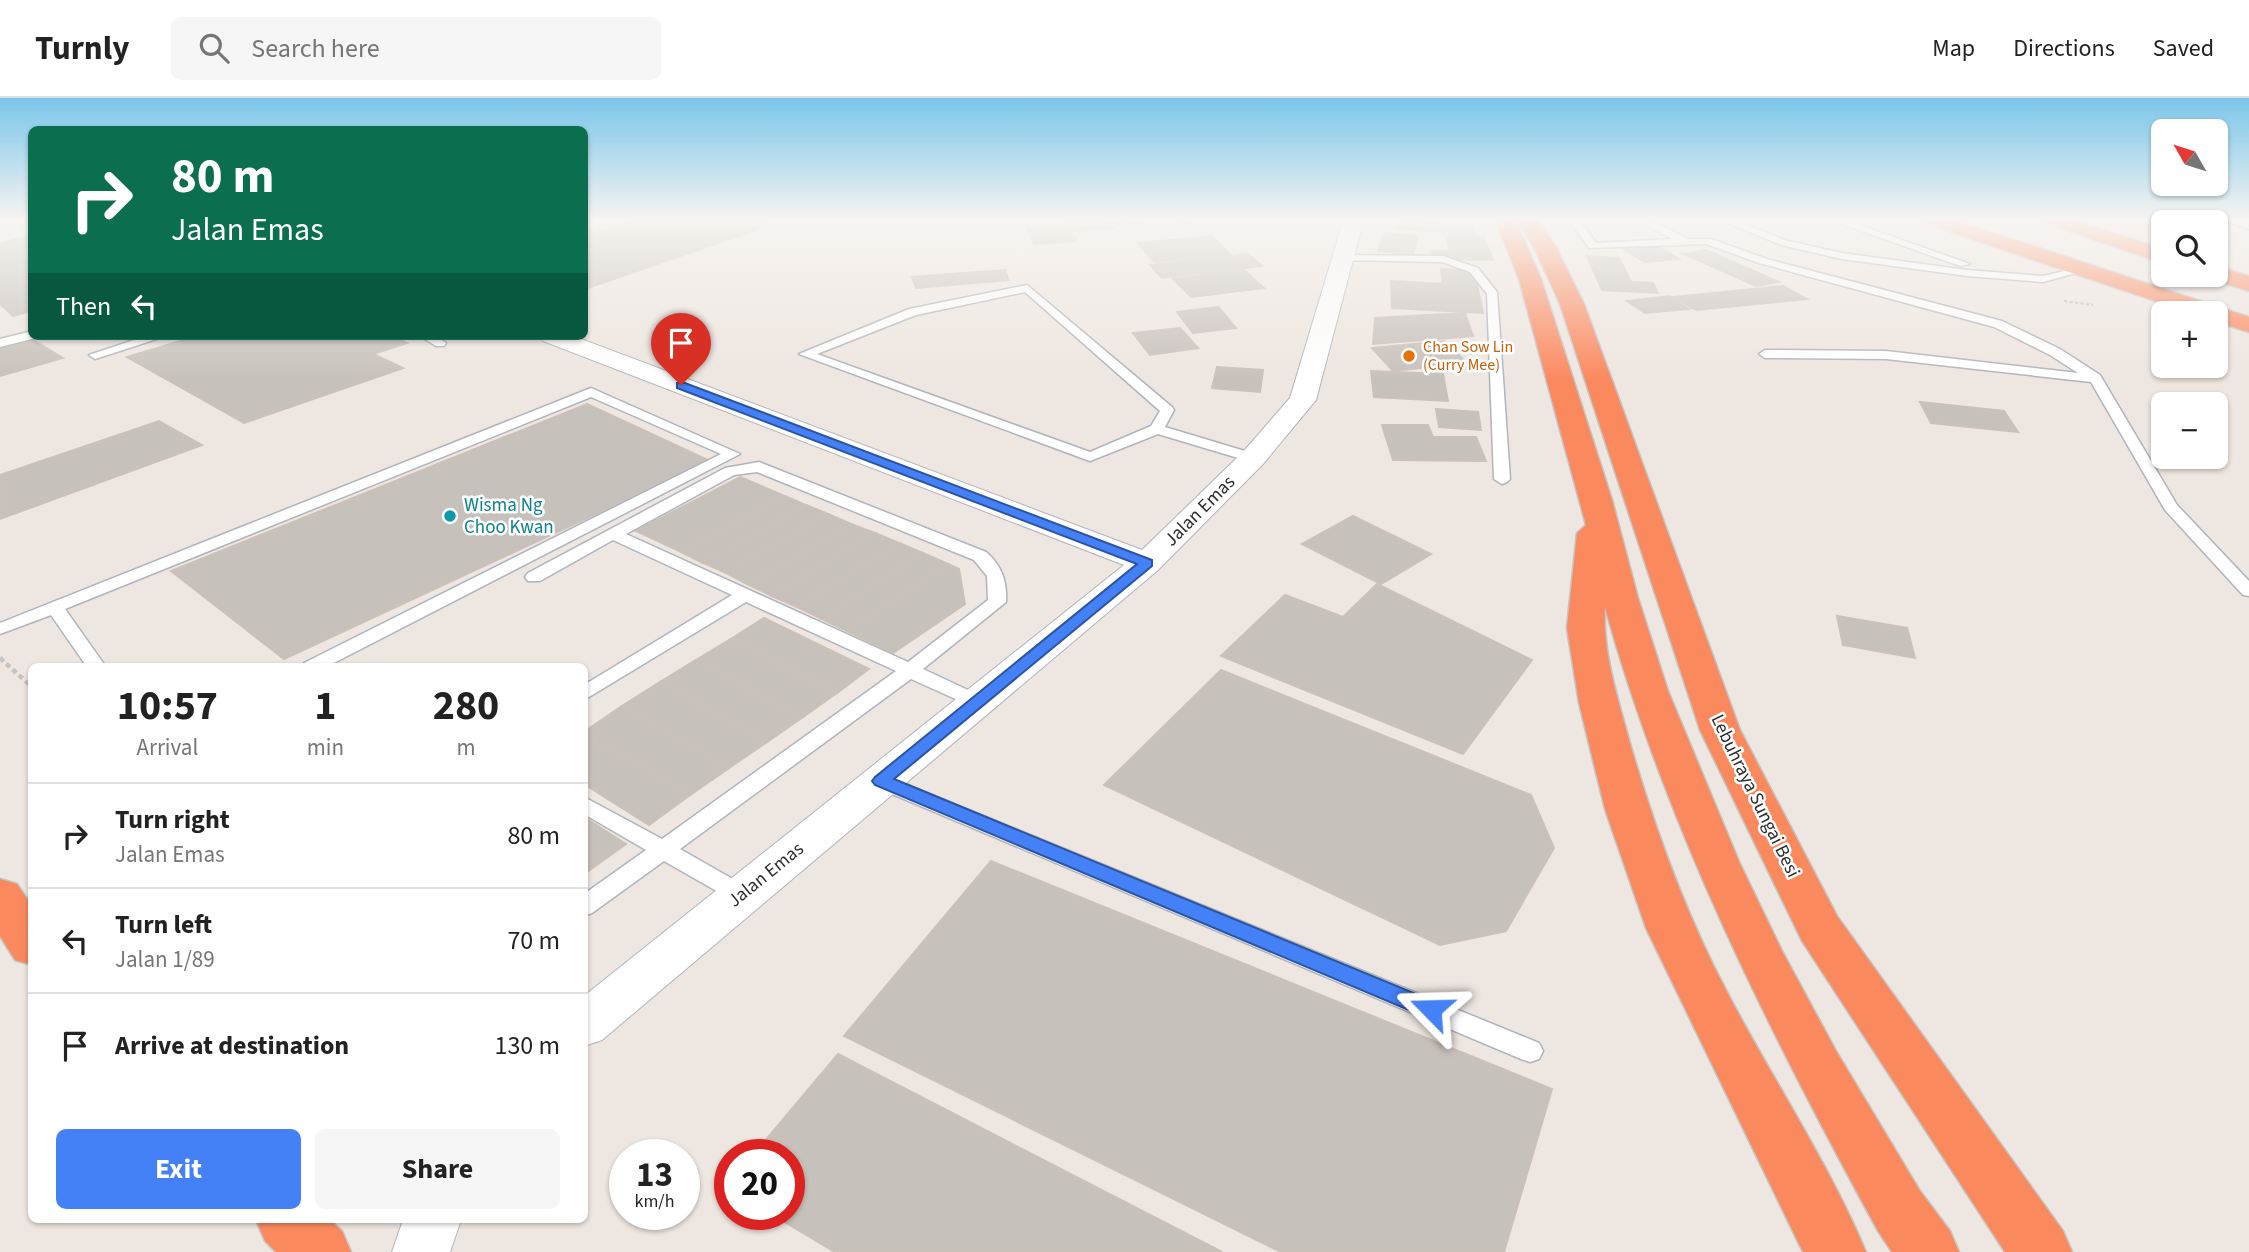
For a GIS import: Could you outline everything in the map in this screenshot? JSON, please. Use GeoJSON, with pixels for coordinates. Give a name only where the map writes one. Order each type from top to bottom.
{"type":"FeatureCollection","features":[{"type":"Feature","properties":{"kind":"highway"},"geometry":{"type":"LineString","coordinates":[[1527,272],[1596,500],[1620,598],[1648,691],[1717,864],[1759,955],[1817,1068],[1899,1210],[1928,1252]]}},
{"type":"Feature","properties":{"kind":"highway","name":"Lebuhraya Sungai Besi"},"geometry":{"type":"LineString","coordinates":[[1557,272],[1572,304],[1720,730],[1819,928],[2041,1252]]}},
{"type":"Feature","properties":{"kind":"highway"},"geometry":{"type":"LineString","coordinates":[[2093,272],[2177,301]]}},
{"type":"Feature","properties":{"kind":"highway"},"geometry":{"type":"LineString","coordinates":[[2228,277],[2249,284]]}},
{"type":"Feature","properties":{"kind":"highway"},"geometry":{"type":"LineString","coordinates":[[2228,318],[2249,325]]}},
{"type":"Feature","properties":{"kind":"highway"},"geometry":{"type":"LineString","coordinates":[[1596,500],[1585,628],[1599,703],[1632,821],[1670,928],[1835,1252]]}},
{"type":"Feature","properties":{"kind":"highway"},"geometry":{"type":"LineString","coordinates":[[0,897],[28,940]]}},
{"type":"Feature","properties":{"kind":"highway"},"geometry":{"type":"LineString","coordinates":[[289,1223],[320,1252]]}},
{"type":"Feature","properties":{"kind":"street","name":"Jalan Emas"},"geometry":{"type":"LineString","coordinates":[[588,1022],[1147,563],[1253,458],[1303,400],[1338,272]]}},
{"type":"Feature","properties":{"kind":"street"},"geometry":{"type":"LineString","coordinates":[[562,340],[1147,563]]}},
{"type":"Feature","properties":{"kind":"street"},"geometry":{"type":"LineString","coordinates":[[421,1252],[431,1223]]}},
{"type":"Feature","properties":{"kind":"lane"},"geometry":{"type":"LineString","coordinates":[[1475,272],[1493,294],[1502,479]]}},
{"type":"Feature","properties":{"kind":"lane"},"geometry":{"type":"LineString","coordinates":[[1803,272],[1998,324],[2055,352],[2095,378],[2171,507],[2249,591]]}},
{"type":"Feature","properties":{"kind":"lane"},"geometry":{"type":"LineString","coordinates":[[1966,272],[2043,279],[2073,272]]}},
{"type":"Feature","properties":{"kind":"lane"},"geometry":{"type":"LineString","coordinates":[[1986,272],[1998,276]]}},
{"type":"Feature","properties":{"kind":"lane"},"geometry":{"type":"LineString","coordinates":[[1157,429],[1167,410],[1027,288],[913,312],[805,354],[1090,457],[1157,429],[1253,458]]}},
{"type":"Feature","properties":{"kind":"lane"},"geometry":{"type":"LineString","coordinates":[[0,343],[28,336]]}},
{"type":"Feature","properties":{"kind":"lane"},"geometry":{"type":"LineString","coordinates":[[95,355],[146,340]]}},
{"type":"Feature","properties":{"kind":"lane"},"geometry":{"type":"LineString","coordinates":[[434,340],[440,343]]}},
{"type":"Feature","properties":{"kind":"lane"},"geometry":{"type":"LineString","coordinates":[[1765,354],[1886,355],[2095,378]]}},
{"type":"Feature","properties":{"kind":"lane"},"geometry":{"type":"LineString","coordinates":[[0,629],[591,392],[733,454],[319,663]]}},
{"type":"Feature","properties":{"kind":"lane"},"geometry":{"type":"LineString","coordinates":[[534,577],[730,471],[759,467],[980,556],[994,571],[998,587],[997,602],[909,671],[588,904]]}},
{"type":"Feature","properties":{"kind":"lane"},"geometry":{"type":"LineString","coordinates":[[613,534],[978,702]]}},
{"type":"Feature","properties":{"kind":"lane"},"geometry":{"type":"LineString","coordinates":[[588,692],[745,595]]}},
{"type":"Feature","properties":{"kind":"lane"},"geometry":{"type":"LineString","coordinates":[[55,607],[94,663]]}},
{"type":"Feature","properties":{"kind":"lane"},"geometry":{"type":"LineString","coordinates":[[881,781],[1530,1051]]}},
{"type":"Feature","properties":{"kind":"lane"},"geometry":{"type":"LineString","coordinates":[[588,806],[742,895]]}},
{"type":"Feature","properties":{"kind":"path"},"geometry":{"type":"LineString","coordinates":[[0,658],[28,683]]}},
{"type":"Feature","properties":{"kind":"building"},"geometry":{"type":"Polygon","coordinates":[[[0,272],[28,272],[28,312],[13,316],[0,304],[0,272]]]}},
{"type":"Feature","properties":{"kind":"building"},"geometry":{"type":"Polygon","coordinates":[[[588,272],[635,272],[588,288],[588,272]]]}},
{"type":"Feature","properties":{"kind":"building"},"geometry":{"type":"Polygon","coordinates":[[[1006,272],[1009,280],[916,288],[912,277],[1006,272]]]}},
{"type":"Feature","properties":{"kind":"building"},"geometry":{"type":"Polygon","coordinates":[[[1156,272],[1213,272],[1162,278],[1156,272]]]}},
{"type":"Feature","properties":{"kind":"building"},"geometry":{"type":"Polygon","coordinates":[[[1246,272],[1264,288],[1191,297],[1173,279],[1246,272]]]}},
{"type":"Feature","properties":{"kind":"building"},"geometry":{"type":"Polygon","coordinates":[[[1441,272],[1474,272],[1483,313],[1392,308],[1391,281],[1443,284],[1441,272]]]}},
{"type":"Feature","properties":{"kind":"building"},"geometry":{"type":"Polygon","coordinates":[[[1594,272],[1626,272],[1631,282],[1653,283],[1658,293],[1602,290],[1594,272]]]}},
{"type":"Feature","properties":{"kind":"building"},"geometry":{"type":"Polygon","coordinates":[[[1724,272],[1756,272],[1779,282],[1756,286],[1724,272]]]}},
{"type":"Feature","properties":{"kind":"building"},"geometry":{"type":"Polygon","coordinates":[[[1783,286],[1807,299],[1696,310],[1674,297],[1783,286]]]}},
{"type":"Feature","properties":{"kind":"building"},"geometry":{"type":"Polygon","coordinates":[[[1670,296],[1689,309],[1645,313],[1627,301],[1670,296]]]}},
{"type":"Feature","properties":{"kind":"building"},"geometry":{"type":"Polygon","coordinates":[[[1218,307],[1236,328],[1193,333],[1177,312],[1218,307]]]}},
{"type":"Feature","properties":{"kind":"building"},"geometry":{"type":"Polygon","coordinates":[[[1465,313],[1473,336],[1373,344],[1375,318],[1465,313]]]}},
{"type":"Feature","properties":{"kind":"building"},"geometry":{"type":"Polygon","coordinates":[[[1180,328],[1198,348],[1150,355],[1133,333],[1180,328]]]}},
{"type":"Feature","properties":{"kind":"building"},"geometry":{"type":"Polygon","coordinates":[[[33,340],[63,358],[0,376],[0,349],[33,340]]]}},
{"type":"Feature","properties":{"kind":"building"},"geometry":{"type":"Polygon","coordinates":[[[184,340],[401,340],[407,343],[373,354],[403,368],[244,423],[127,357],[184,340]]]}},
{"type":"Feature","properties":{"kind":"building"},"geometry":{"type":"Polygon","coordinates":[[[1444,341],[1467,363],[1393,371],[1372,348],[1444,341]]]}},
{"type":"Feature","properties":{"kind":"building"},"geometry":{"type":"Polygon","coordinates":[[[1217,367],[1263,370],[1260,392],[1212,388],[1217,367]]]}},
{"type":"Feature","properties":{"kind":"building"},"geometry":{"type":"Polygon","coordinates":[[[1371,371],[1443,374],[1448,401],[1374,397],[1371,371]]]}},
{"type":"Feature","properties":{"kind":"building"},"geometry":{"type":"Polygon","coordinates":[[[1920,402],[2004,411],[2018,432],[1931,423],[1920,402]]]}},
{"type":"Feature","properties":{"kind":"building","name":"Wisma Ng Choo Kwan"},"geometry":{"type":"Polygon","coordinates":[[[587,404],[710,461],[284,659],[171,571],[587,404]]]}},
{"type":"Feature","properties":{"kind":"building"},"geometry":{"type":"Polygon","coordinates":[[[1436,409],[1478,412],[1481,430],[1439,427],[1436,409]]]}},
{"type":"Feature","properties":{"kind":"building"},"geometry":{"type":"Polygon","coordinates":[[[159,421],[202,445],[0,519],[0,475],[159,421]]]}},
{"type":"Feature","properties":{"kind":"building"},"geometry":{"type":"Polygon","coordinates":[[[1382,425],[1428,425],[1433,437],[1476,437],[1486,461],[1393,460],[1382,425]]]}},
{"type":"Feature","properties":{"kind":"building"},"geometry":{"type":"Polygon","coordinates":[[[740,477],[785,496],[681,552],[636,531],[740,477]]]}},
{"type":"Feature","properties":{"kind":"building"},"geometry":{"type":"Polygon","coordinates":[[[785,496],[806,505],[703,563],[681,552],[785,496]]]}},
{"type":"Feature","properties":{"kind":"building"},"geometry":{"type":"Polygon","coordinates":[[[806,505],[828,514],[726,573],[703,563],[806,505]]]}},
{"type":"Feature","properties":{"kind":"building"},"geometry":{"type":"Polygon","coordinates":[[[828,514],[851,524],[749,585],[726,573],[828,514]]]}},
{"type":"Feature","properties":{"kind":"building"},"geometry":{"type":"Polygon","coordinates":[[[1353,516],[1431,554],[1381,584],[1302,544],[1353,516]]]}},
{"type":"Feature","properties":{"kind":"building"},"geometry":{"type":"Polygon","coordinates":[[[851,524],[875,533],[772,596],[749,585],[851,524]]]}},
{"type":"Feature","properties":{"kind":"building"},"geometry":{"type":"Polygon","coordinates":[[[875,533],[899,543],[797,607],[772,596],[875,533]]]}},
{"type":"Feature","properties":{"kind":"building"},"geometry":{"type":"Polygon","coordinates":[[[899,543],[923,553],[822,619],[797,607],[899,543]]]}},
{"type":"Feature","properties":{"kind":"building"},"geometry":{"type":"Polygon","coordinates":[[[923,553],[948,564],[847,631],[822,619],[923,553]]]}},
{"type":"Feature","properties":{"kind":"building"},"geometry":{"type":"Polygon","coordinates":[[[948,564],[959,569],[965,604],[893,653],[847,631],[948,564]]]}},
{"type":"Feature","properties":{"kind":"building"},"geometry":{"type":"Polygon","coordinates":[[[1377,584],[1532,660],[1463,754],[1221,656],[1285,595],[1343,617],[1377,584]]]}},
{"type":"Feature","properties":{"kind":"building"},"geometry":{"type":"Polygon","coordinates":[[[1837,616],[1907,628],[1915,658],[1843,645],[1837,616]]]}},
{"type":"Feature","properties":{"kind":"building"},"geometry":{"type":"Polygon","coordinates":[[[764,618],[869,669],[837,693],[731,639],[764,618]]]}},
{"type":"Feature","properties":{"kind":"building"},"geometry":{"type":"Polygon","coordinates":[[[731,639],[837,693],[803,717],[696,660],[731,639]]]}},
{"type":"Feature","properties":{"kind":"building"},"geometry":{"type":"Polygon","coordinates":[[[696,660],[803,717],[767,742],[660,682],[696,660]]]}},
{"type":"Feature","properties":{"kind":"building"},"geometry":{"type":"Polygon","coordinates":[[[1221,670],[1531,795],[1554,848],[1506,931],[1440,945],[1104,785],[1221,670]]]}},
{"type":"Feature","properties":{"kind":"building"},"geometry":{"type":"Polygon","coordinates":[[[660,682],[767,742],[729,768],[622,706],[660,682]]]}},
{"type":"Feature","properties":{"kind":"building"},"geometry":{"type":"Polygon","coordinates":[[[622,706],[729,768],[690,795],[588,734],[588,729],[622,706]]]}},
{"type":"Feature","properties":{"kind":"building"},"geometry":{"type":"Polygon","coordinates":[[[588,734],[690,795],[649,825],[588,787],[588,734]]]}},
{"type":"Feature","properties":{"kind":"building"},"geometry":{"type":"Polygon","coordinates":[[[588,820],[626,844],[588,871],[588,820]]]}},
{"type":"Feature","properties":{"kind":"building"},"geometry":{"type":"Polygon","coordinates":[[[991,861],[1552,1089],[1504,1252],[1281,1252],[844,1036],[991,861]]]}},
{"type":"Feature","properties":{"kind":"building"},"geometry":{"type":"Polygon","coordinates":[[[838,1054],[1222,1252],[835,1252],[798,1230],[805,1230],[805,1139],[766,1139],[838,1054]]]}},
{"type":"Feature","properties":{"kind":"place","name":"Chan Sow Lin (Curry Mee)"},"geometry":{"type":"Point","coordinates":[1409,356]}},
{"type":"Feature","properties":{"kind":"place","name":"Wisma Ng Choo Kwan"},"geometry":{"type":"Point","coordinates":[450,516]}},
{"type":"Feature","properties":{"kind":"route"},"geometry":{"type":"LineString","coordinates":[[681,385],[1147,563],[881,781],[1431,1009]]}}]}
